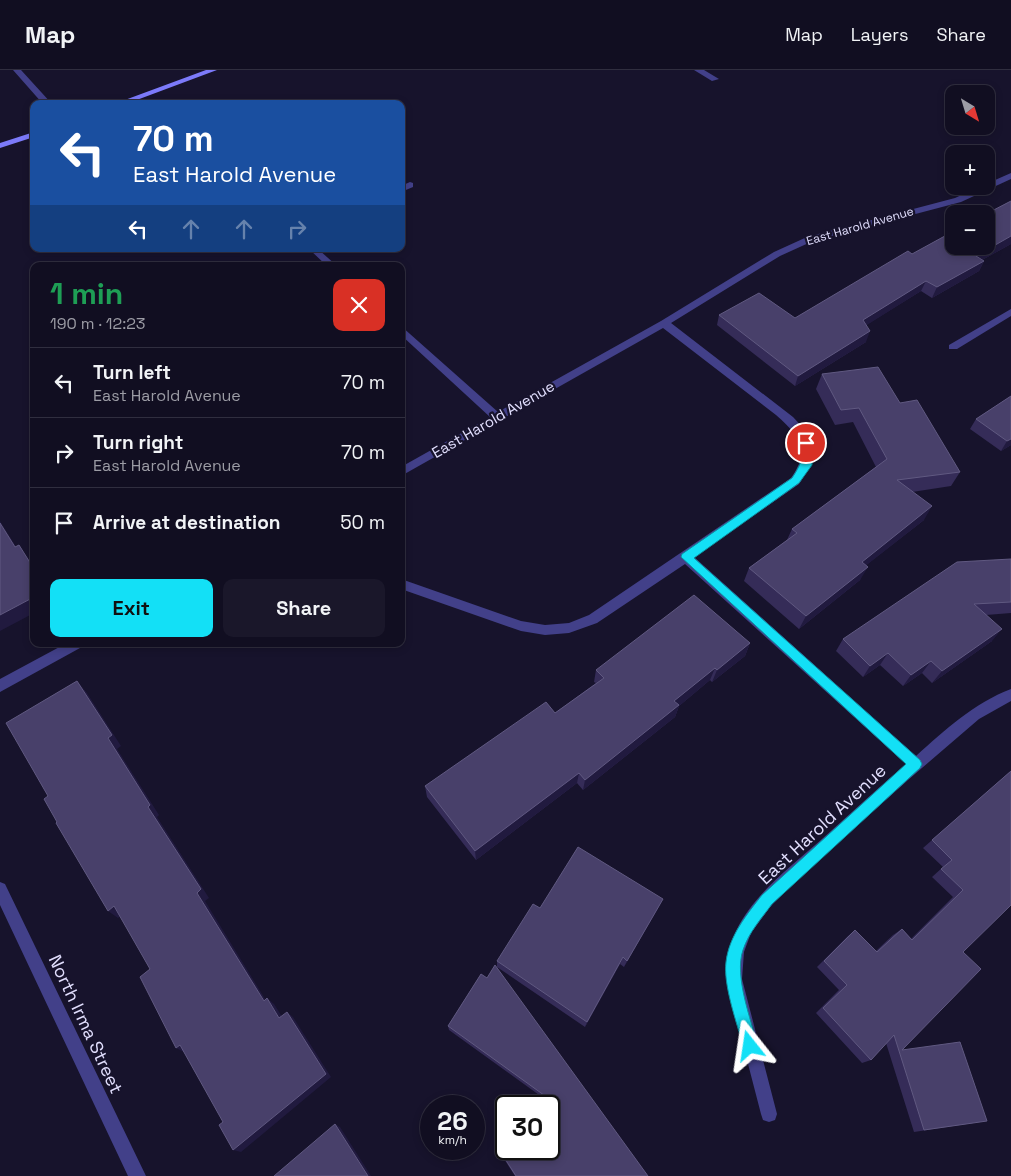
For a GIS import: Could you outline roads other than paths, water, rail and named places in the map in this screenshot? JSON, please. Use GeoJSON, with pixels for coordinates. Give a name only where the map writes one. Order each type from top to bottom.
{"type":"FeatureCollection","features":[{"type":"Feature","properties":{"kind":"main road"},"geometry":{"type":"LineString","coordinates":[[129,100],[212,70]]}},
{"type":"Feature","properties":{"kind":"main road"},"geometry":{"type":"LineString","coordinates":[[0,146],[30,135]]}},
{"type":"Feature","properties":{"kind":"street"},"geometry":{"type":"LineString","coordinates":[[17,70],[44,100]]}},
{"type":"Feature","properties":{"kind":"street"},"geometry":{"type":"LineString","coordinates":[[698,70],[715,79]]}},
{"type":"Feature","properties":{"kind":"street","name":"East Harold Avenue"},"geometry":{"type":"LineString","coordinates":[[405,470],[664,323],[777,254],[810,239],[958,200],[1011,176]]}},
{"type":"Feature","properties":{"kind":"street"},"geometry":{"type":"LineString","coordinates":[[405,187],[410,185]]}},
{"type":"Feature","properties":{"kind":"street"},"geometry":{"type":"LineString","coordinates":[[316,252],[328,262]]}},
{"type":"Feature","properties":{"kind":"street"},"geometry":{"type":"LineString","coordinates":[[954,347],[1011,312]]}},
{"type":"Feature","properties":{"kind":"street"},"geometry":{"type":"LineString","coordinates":[[405,585],[521,626],[558,630],[569,628],[593,619],[686,557],[795,480],[806,465],[808,451],[802,436],[790,421],[664,323]]}},
{"type":"Feature","properties":{"kind":"street"},"geometry":{"type":"LineString","coordinates":[[405,334],[497,417]]}},
{"type":"Feature","properties":{"kind":"street"},"geometry":{"type":"LineString","coordinates":[[686,557],[915,764]]}},
{"type":"Feature","properties":{"kind":"street"},"geometry":{"type":"LineString","coordinates":[[0,686],[71,647]]}},
{"type":"Feature","properties":{"kind":"street","name":"East Harold Avenue"},"geometry":{"type":"LineString","coordinates":[[769,1114],[734,979],[733,964],[741,935],[767,899],[915,764],[987,706],[1011,695]]}},
{"type":"Feature","properties":{"kind":"street","name":"North Irma Street"},"geometry":{"type":"LineString","coordinates":[[0,889],[137,1176]]}}]}
